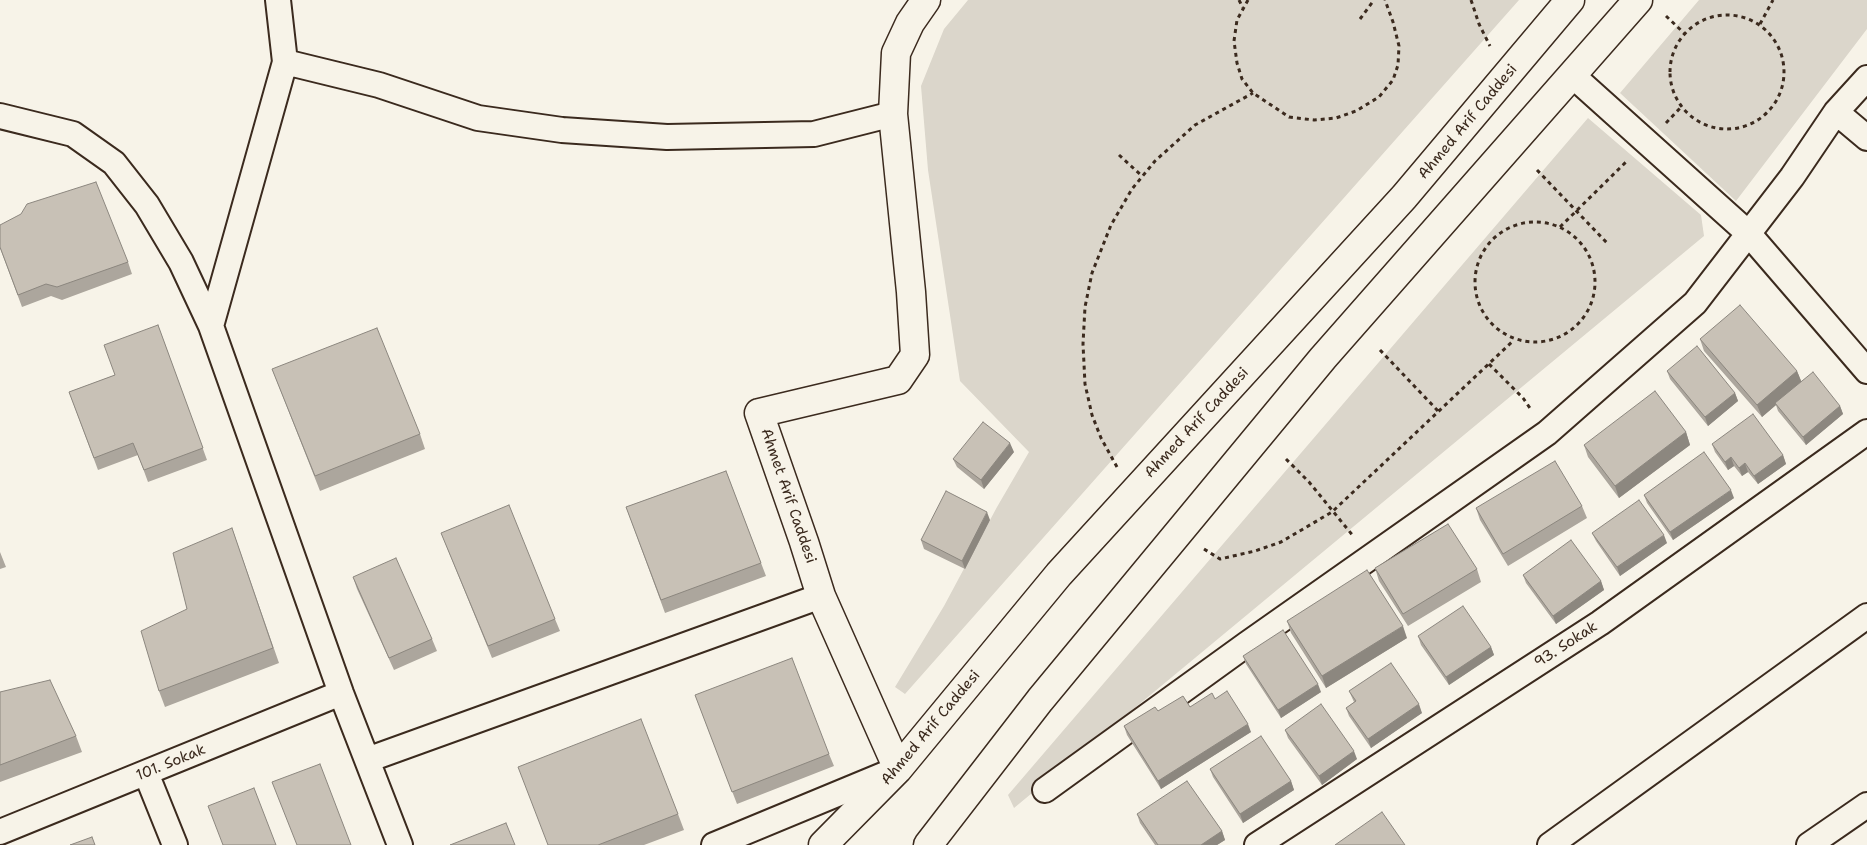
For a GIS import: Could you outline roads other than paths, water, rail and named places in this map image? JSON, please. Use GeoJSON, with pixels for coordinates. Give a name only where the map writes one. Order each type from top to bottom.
{"type":"FeatureCollection","features":[{"type":"Feature","properties":{"kind":"street"},"geometry":{"type":"LineString","coordinates":[[210,326],[285,62],[278,0]]}},
{"type":"Feature","properties":{"kind":"street","name":"Ahmet Arif Caddesi"},"geometry":{"type":"LineString","coordinates":[[898,769],[821,596],[759,412],[898,380],[915,355],[911,292],[892,114],[896,53],[910,23],[926,0]]}},
{"type":"Feature","properties":{"kind":"street","name":"Ahmed Arif Caddesi"},"geometry":{"type":"LineString","coordinates":[[823,845],[898,769],[1059,574],[1404,197],[1570,0]]}},
{"type":"Feature","properties":{"kind":"street"},"geometry":{"type":"LineString","coordinates":[[928,845],[1040,700],[1324,358],[1638,0]]}},
{"type":"Feature","properties":{"kind":"street"},"geometry":{"type":"LineString","coordinates":[[285,62],[379,85],[478,118],[562,130],[667,137],[814,134],[892,114]]}},
{"type":"Feature","properties":{"kind":"street"},"geometry":{"type":"LineString","coordinates":[[1572,75],[1748,233],[1867,371]]}},
{"type":"Feature","properties":{"kind":"street"},"geometry":{"type":"LineString","coordinates":[[1045,790],[1238,650],[1547,433],[1695,303],[1792,177],[1836,112],[1867,78]]}},
{"type":"Feature","properties":{"kind":"street"},"geometry":{"type":"LineString","coordinates":[[1836,112],[1867,138]]}},
{"type":"Feature","properties":{"kind":"street"},"geometry":{"type":"LineString","coordinates":[[0,116],[73,134],[114,163],[147,205],[181,262],[210,326],[341,694],[400,845]]}},
{"type":"Feature","properties":{"kind":"street","name":"93. Sokak"},"geometry":{"type":"LineString","coordinates":[[1257,845],[1600,623],[1867,432]]}},
{"type":"Feature","properties":{"kind":"street"},"geometry":{"type":"LineString","coordinates":[[367,760],[821,596]]}},
{"type":"Feature","properties":{"kind":"street"},"geometry":{"type":"LineString","coordinates":[[1550,845],[1867,616]]}},
{"type":"Feature","properties":{"kind":"street","name":"101. Sokak"},"geometry":{"type":"LineString","coordinates":[[0,832],[341,694]]}},
{"type":"Feature","properties":{"kind":"street"},"geometry":{"type":"LineString","coordinates":[[714,845],[898,769]]}},
{"type":"Feature","properties":{"kind":"street"},"geometry":{"type":"LineString","coordinates":[[146,773],[175,845]]}},
{"type":"Feature","properties":{"kind":"street"},"geometry":{"type":"LineString","coordinates":[[1809,845],[1867,805]]}}]}
